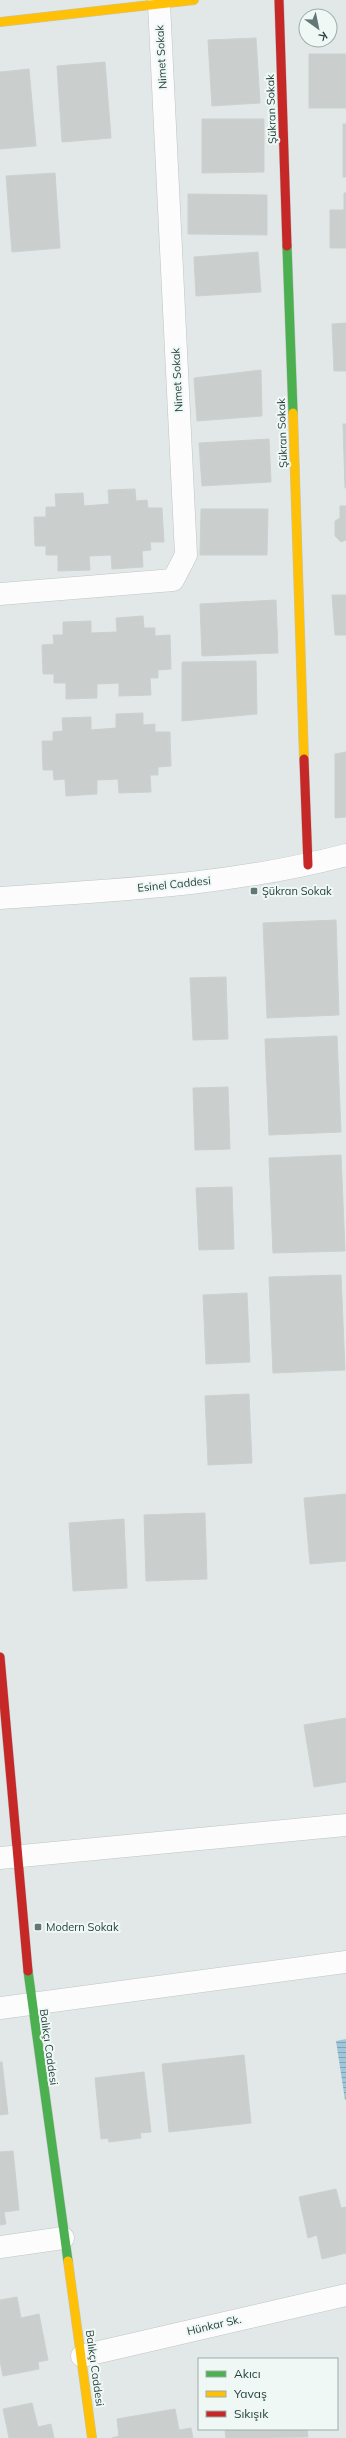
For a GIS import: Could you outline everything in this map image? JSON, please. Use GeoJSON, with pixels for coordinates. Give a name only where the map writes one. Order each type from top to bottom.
{"type":"FeatureCollection","features":[{"type":"Feature","properties":{"kind":"main road"},"geometry":{"type":"LineString","coordinates":[[0,22],[194,0]]}},
{"type":"Feature","properties":{"kind":"main road","name":"Şükran Sokak"},"geometry":{"type":"LineString","coordinates":[[279,0],[308,865]]}},
{"type":"Feature","properties":{"kind":"main road","name":"Balıkçı Caddesi"},"geometry":{"type":"LineString","coordinates":[[0,1657],[9,1857],[63,2238],[82,2356],[92,2438]]}},
{"type":"Feature","properties":{"kind":"street","name":"Nimet Sokak"},"geometry":{"type":"LineString","coordinates":[[0,594],[173,580],[186,555],[159,4]]}},
{"type":"Feature","properties":{"kind":"street","name":"Esinel Caddesi"},"geometry":{"type":"LineString","coordinates":[[0,898],[187,884],[308,865],[346,855]]}},
{"type":"Feature","properties":{"kind":"street"},"geometry":{"type":"LineString","coordinates":[[9,1857],[346,1826]]}},
{"type":"Feature","properties":{"kind":"street"},"geometry":{"type":"LineString","coordinates":[[0,2008],[346,1962]]}},
{"type":"Feature","properties":{"kind":"street"},"geometry":{"type":"LineString","coordinates":[[0,2247],[63,2238]]}},
{"type":"Feature","properties":{"kind":"street","name":"Hünkar Sk."},"geometry":{"type":"LineString","coordinates":[[82,2356],[346,2295]]}},
{"type":"Feature","properties":{"kind":"water"},"geometry":{"type":"Polygon","coordinates":[[[346,2039],[346,2100],[345,2100],[336,2041],[346,2039]]]}},
{"type":"Feature","properties":{"kind":"building"},"geometry":{"type":"Polygon","coordinates":[[[256,38],[260,103],[212,106],[208,40],[256,38]]]}},
{"type":"Feature","properties":{"kind":"building"},"geometry":{"type":"Polygon","coordinates":[[[309,54],[346,54],[346,108],[309,108],[309,54]]]}},
{"type":"Feature","properties":{"kind":"building"},"geometry":{"type":"Polygon","coordinates":[[[105,62],[111,138],[62,142],[57,66],[105,62]]]}},
{"type":"Feature","properties":{"kind":"building"},"geometry":{"type":"Polygon","coordinates":[[[29,69],[36,146],[0,149],[0,72],[29,69]]]}},
{"type":"Feature","properties":{"kind":"building"},"geometry":{"type":"Polygon","coordinates":[[[202,119],[264,119],[264,172],[202,173],[202,119]]]}},
{"type":"Feature","properties":{"kind":"building"},"geometry":{"type":"Polygon","coordinates":[[[343,124],[346,124],[346,177],[343,177],[343,124]]]}},
{"type":"Feature","properties":{"kind":"building"},"geometry":{"type":"Polygon","coordinates":[[[55,173],[60,248],[12,252],[6,176],[55,173]]]}},
{"type":"Feature","properties":{"kind":"building"},"geometry":{"type":"Polygon","coordinates":[[[344,193],[346,193],[346,248],[330,248],[330,210],[344,210],[344,193]]]}},
{"type":"Feature","properties":{"kind":"building"},"geometry":{"type":"Polygon","coordinates":[[[188,194],[267,195],[267,235],[188,234],[188,194]]]}},
{"type":"Feature","properties":{"kind":"building"},"geometry":{"type":"Polygon","coordinates":[[[258,252],[261,292],[196,296],[194,257],[258,252]]]}},
{"type":"Feature","properties":{"kind":"building"},"geometry":{"type":"Polygon","coordinates":[[[346,323],[346,371],[334,371],[332,324],[346,323]]]}},
{"type":"Feature","properties":{"kind":"building"},"geometry":{"type":"Polygon","coordinates":[[[261,370],[262,416],[197,421],[194,378],[261,370]]]}},
{"type":"Feature","properties":{"kind":"building"},"geometry":{"type":"Polygon","coordinates":[[[343,424],[346,424],[346,488],[345,488],[343,424]]]}},
{"type":"Feature","properties":{"kind":"building"},"geometry":{"type":"Polygon","coordinates":[[[269,439],[271,482],[202,486],[199,443],[269,439]]]}},
{"type":"Feature","properties":{"kind":"building"},"geometry":{"type":"Polygon","coordinates":[[[135,489],[136,501],[147,500],[148,508],[162,508],[164,542],[150,542],[151,550],[142,551],[143,567],[112,569],[111,555],[89,556],[90,570],[58,571],[58,555],[46,555],[46,546],[35,546],[34,517],[46,517],[46,507],[56,507],[55,494],[83,493],[84,506],[109,504],[108,490],[135,489]]]}},
{"type":"Feature","properties":{"kind":"building"},"geometry":{"type":"Polygon","coordinates":[[[340,506],[346,506],[346,540],[341,542],[335,536],[335,521],[340,518],[340,506]]]}},
{"type":"Feature","properties":{"kind":"building"},"geometry":{"type":"Polygon","coordinates":[[[201,509],[268,509],[267,555],[200,555],[201,509]]]}},
{"type":"Feature","properties":{"kind":"building"},"geometry":{"type":"Polygon","coordinates":[[[332,595],[346,595],[346,635],[335,635],[332,595]]]}},
{"type":"Feature","properties":{"kind":"building"},"geometry":{"type":"Polygon","coordinates":[[[276,600],[278,653],[202,656],[200,604],[276,600]]]}},
{"type":"Feature","properties":{"kind":"building"},"geometry":{"type":"Polygon","coordinates":[[[143,616],[144,628],[155,628],[155,636],[170,635],[171,669],[158,670],[158,678],[150,678],[151,695],[119,696],[119,683],[97,684],[97,698],[66,699],[66,683],[54,683],[54,674],[43,674],[42,645],[54,644],[53,635],[63,635],[63,622],[91,621],[91,633],[117,632],[116,618],[143,616]]]}},
{"type":"Feature","properties":{"kind":"building"},"geometry":{"type":"Polygon","coordinates":[[[256,661],[257,714],[182,721],[182,662],[256,661]]]}},
{"type":"Feature","properties":{"kind":"building"},"geometry":{"type":"Polygon","coordinates":[[[143,713],[143,725],[155,724],[155,732],[170,732],[171,766],[158,767],[158,775],[150,775],[151,792],[119,793],[118,779],[97,780],[97,794],[66,796],[65,779],[54,780],[53,770],[43,770],[42,741],[53,741],[53,732],[63,731],[62,718],[91,717],[91,730],[116,728],[116,714],[143,713]]]}},
{"type":"Feature","properties":{"kind":"building"},"geometry":{"type":"Polygon","coordinates":[[[346,752],[346,817],[335,818],[335,754],[346,752]]]}},
{"type":"Feature","properties":{"kind":"building"},"geometry":{"type":"Polygon","coordinates":[[[336,920],[339,1015],[267,1018],[263,923],[336,920]]]}},
{"type":"Feature","properties":{"kind":"building"},"geometry":{"type":"Polygon","coordinates":[[[226,977],[228,1039],[193,1040],[190,978],[226,977]]]}},
{"type":"Feature","properties":{"kind":"building"},"geometry":{"type":"Polygon","coordinates":[[[337,1036],[341,1132],[269,1135],[265,1039],[337,1036]]]}},
{"type":"Feature","properties":{"kind":"building"},"geometry":{"type":"Polygon","coordinates":[[[228,1087],[230,1149],[195,1150],[193,1088],[228,1087]]]}},
{"type":"Feature","properties":{"kind":"building"},"geometry":{"type":"Polygon","coordinates":[[[341,1155],[345,1251],[273,1253],[269,1158],[341,1155]]]}},
{"type":"Feature","properties":{"kind":"building"},"geometry":{"type":"Polygon","coordinates":[[[232,1187],[234,1249],[199,1250],[196,1188],[232,1187]]]}},
{"type":"Feature","properties":{"kind":"building"},"geometry":{"type":"Polygon","coordinates":[[[341,1275],[345,1370],[273,1373],[269,1277],[341,1275]]]}},
{"type":"Feature","properties":{"kind":"building"},"geometry":{"type":"Polygon","coordinates":[[[247,1293],[250,1362],[206,1364],[203,1295],[247,1293]]]}},
{"type":"Feature","properties":{"kind":"building"},"geometry":{"type":"Polygon","coordinates":[[[249,1394],[252,1463],[208,1465],[205,1396],[249,1394]]]}},
{"type":"Feature","properties":{"kind":"building"},"geometry":{"type":"Polygon","coordinates":[[[346,1494],[346,1561],[310,1564],[304,1498],[346,1494]]]}},
{"type":"Feature","properties":{"kind":"building"},"geometry":{"type":"Polygon","coordinates":[[[205,1513],[207,1579],[146,1581],[144,1515],[205,1513]]]}},
{"type":"Feature","properties":{"kind":"building"},"geometry":{"type":"Polygon","coordinates":[[[124,1519],[127,1588],[73,1591],[69,1523],[124,1519]]]}},
{"type":"Feature","properties":{"kind":"building"},"geometry":{"type":"Polygon","coordinates":[[[346,1718],[346,1782],[314,1787],[304,1725],[346,1718]]]}},
{"type":"Feature","properties":{"kind":"building"},"geometry":{"type":"Polygon","coordinates":[[[244,2055],[251,2123],[169,2132],[162,2064],[244,2055]]]}},
{"type":"Feature","properties":{"kind":"building"},"geometry":{"type":"Polygon","coordinates":[[[0,2062],[2,2062],[8,2114],[0,2115],[0,2062]]]}},
{"type":"Feature","properties":{"kind":"building"},"geometry":{"type":"Polygon","coordinates":[[[144,2072],[151,2132],[140,2133],[141,2138],[109,2142],[108,2138],[101,2139],[95,2078],[144,2072]]]}},
{"type":"Feature","properties":{"kind":"building"},"geometry":{"type":"Polygon","coordinates":[[[13,2151],[19,2210],[4,2212],[6,2224],[0,2225],[0,2152],[13,2151]]]}},
{"type":"Feature","properties":{"kind":"building"},"geometry":{"type":"Polygon","coordinates":[[[336,2189],[341,2208],[346,2207],[346,2253],[322,2259],[317,2235],[308,2238],[299,2197],[336,2189]]]}},
{"type":"Feature","properties":{"kind":"building"},"geometry":{"type":"Polygon","coordinates":[[[17,2297],[21,2318],[39,2314],[48,2360],[38,2362],[39,2369],[3,2376],[0,2361],[0,2300],[17,2297]]]}},
{"type":"Feature","properties":{"kind":"building"},"geometry":{"type":"Polygon","coordinates":[[[32,2403],[38,2427],[51,2424],[54,2438],[9,2438],[3,2409],[32,2403]]]}},
{"type":"Feature","properties":{"kind":"building"},"geometry":{"type":"Polygon","coordinates":[[[175,2409],[179,2430],[191,2428],[193,2438],[112,2438],[119,2436],[117,2419],[175,2409]]]}},
{"type":"Feature","properties":{"kind":"building"},"geometry":{"type":"Polygon","coordinates":[[[307,2430],[308,2437],[226,2438],[225,2431],[307,2430]]]}},
{"type":"Feature","properties":{"kind":"traffic: fast"},"geometry":{"type":"LineString","coordinates":[[287,246],[293,413]]}},
{"type":"Feature","properties":{"kind":"traffic: fast"},"geometry":{"type":"LineString","coordinates":[[28,1971],[68,2261]]}},
{"type":"Feature","properties":{"kind":"traffic: slow"},"geometry":{"type":"LineString","coordinates":[[0,22],[194,0]]}},
{"type":"Feature","properties":{"kind":"traffic: slow"},"geometry":{"type":"LineString","coordinates":[[293,413],[304,759]]}},
{"type":"Feature","properties":{"kind":"traffic: slow"},"geometry":{"type":"LineString","coordinates":[[68,2261],[92,2438]]}},
{"type":"Feature","properties":{"kind":"traffic: jam"},"geometry":{"type":"LineString","coordinates":[[279,0],[287,246]]}},
{"type":"Feature","properties":{"kind":"traffic: jam"},"geometry":{"type":"LineString","coordinates":[[304,759],[308,865]]}},
{"type":"Feature","properties":{"kind":"traffic: jam"},"geometry":{"type":"LineString","coordinates":[[0,1657],[28,1971]]}},
{"type":"Feature","properties":{"kind":"place","name":"Şükran Sokak"},"geometry":{"type":"Point","coordinates":[254,891]}},
{"type":"Feature","properties":{"kind":"place","name":"Modern Sokak"},"geometry":{"type":"Point","coordinates":[38,1927]}}]}
